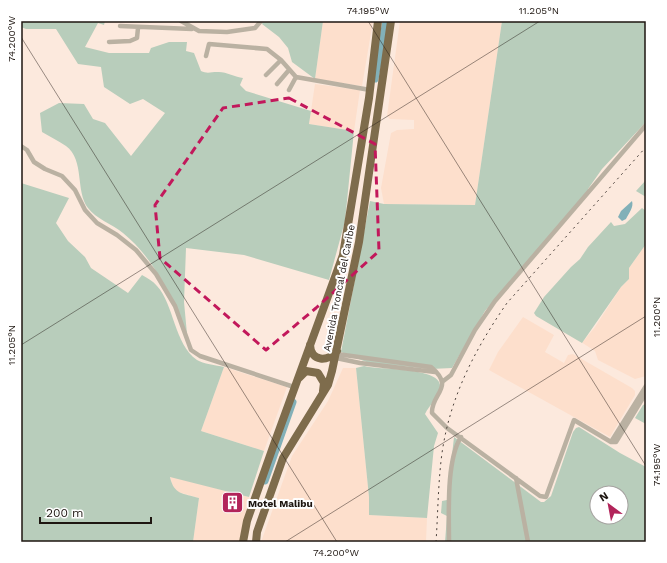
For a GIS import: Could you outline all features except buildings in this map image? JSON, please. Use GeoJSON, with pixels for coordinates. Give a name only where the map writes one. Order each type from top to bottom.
{"type":"FeatureCollection","features":[{"type":"Feature","properties":{"kind":"highway","name":"Avenida Troncal del Caribe"},"geometry":{"type":"LineString","coordinates":[[243,542],[247,521],[343,254],[370,90],[376,21]]}},
{"type":"Feature","properties":{"kind":"highway","name":"Avenida Troncal del Caribe"},"geometry":{"type":"LineString","coordinates":[[256,542],[257,532],[283,458],[292,441],[328,385],[337,354],[360,235],[391,21]]}},
{"type":"Feature","properties":{"kind":"highway"},"geometry":{"type":"LineString","coordinates":[[310,345],[314,355],[320,359],[331,358],[337,354]]}},
{"type":"Feature","properties":{"kind":"highway"},"geometry":{"type":"LineString","coordinates":[[294,387],[301,374],[312,371],[322,377],[324,382],[323,394]]}},
{"type":"Feature","properties":{"kind":"street"},"geometry":{"type":"LineString","coordinates":[[181,21],[192,29]]}},
{"type":"Feature","properties":{"kind":"street"},"geometry":{"type":"LineString","coordinates":[[120,26],[138,28],[172,27],[213,32],[251,30],[261,21]]}},
{"type":"Feature","properties":{"kind":"street"},"geometry":{"type":"LineString","coordinates":[[109,42],[133,40],[136,38],[138,28]]}},
{"type":"Feature","properties":{"kind":"street"},"geometry":{"type":"LineString","coordinates":[[206,56],[210,44],[267,49],[281,60],[296,77],[370,90]]}},
{"type":"Feature","properties":{"kind":"street"},"geometry":{"type":"LineString","coordinates":[[266,76],[281,60]]}},
{"type":"Feature","properties":{"kind":"street"},"geometry":{"type":"LineString","coordinates":[[277,84],[289,70]]}},
{"type":"Feature","properties":{"kind":"street"},"geometry":{"type":"LineString","coordinates":[[289,90],[296,77]]}},
{"type":"Feature","properties":{"kind":"street"},"geometry":{"type":"LineString","coordinates":[[442,382],[451,375],[475,330],[495,301],[646,125]]}},
{"type":"Feature","properties":{"kind":"street"},"geometry":{"type":"LineString","coordinates":[[21,146],[27,150],[34,162],[45,169],[62,176],[75,190],[85,210],[97,223],[117,235],[136,250],[156,274],[175,306],[191,350],[200,356],[294,387]]}},
{"type":"Feature","properties":{"kind":"street"},"geometry":{"type":"LineString","coordinates":[[337,354],[360,363],[435,372],[442,382],[443,387],[432,406],[432,413],[447,428],[540,496],[546,497],[574,420],[611,442],[618,440],[646,393]]}},
{"type":"Feature","properties":{"kind":"street"},"geometry":{"type":"LineString","coordinates":[[611,442],[646,386]]}},
{"type":"Feature","properties":{"kind":"street"},"geometry":{"type":"LineString","coordinates":[[450,542],[449,502],[454,452],[461,437]]}},
{"type":"Feature","properties":{"kind":"street"},"geometry":{"type":"LineString","coordinates":[[516,478],[528,542]]}},
{"type":"Feature","properties":{"kind":"highlighted area"},"geometry":{"type":"Polygon","coordinates":[[[289,98],[375,144],[379,251],[316,308],[266,350],[160,258],[155,205],[223,108],[289,98]]]}},
{"type":"Feature","properties":{"kind":"shaded area"},"geometry":{"type":"Polygon","coordinates":[[[323,21],[373,21],[362,86],[315,79],[323,21]]]}},
{"type":"Feature","properties":{"kind":"shaded area"},"geometry":{"type":"Polygon","coordinates":[[[400,21],[502,21],[475,205],[384,204],[381,188],[391,133],[397,130],[414,129],[414,120],[390,119],[387,116],[400,21]]]}},
{"type":"Feature","properties":{"kind":"shaded area"},"geometry":{"type":"Polygon","coordinates":[[[315,84],[360,90],[354,131],[309,124],[315,84]]]}},
{"type":"Feature","properties":{"kind":"shaded area"},"geometry":{"type":"Polygon","coordinates":[[[646,244],[646,376],[635,379],[598,360],[595,351],[582,343],[595,327],[621,287],[629,279],[629,268],[646,244]]]}},
{"type":"Feature","properties":{"kind":"shaded area"},"geometry":{"type":"Polygon","coordinates":[[[523,317],[554,335],[545,352],[564,363],[568,355],[573,354],[635,391],[635,395],[610,437],[489,370],[498,352],[523,317]]]}},
{"type":"Feature","properties":{"kind":"shaded area"},"geometry":{"type":"Polygon","coordinates":[[[224,367],[287,387],[264,451],[201,431],[224,367]]]}},
{"type":"Feature","properties":{"kind":"shaded area"},"geometry":{"type":"Polygon","coordinates":[[[343,368],[356,368],[369,497],[369,515],[427,518],[426,542],[261,542],[292,456],[328,401],[343,368]]]}},
{"type":"Feature","properties":{"kind":"shaded area"},"geometry":{"type":"Polygon","coordinates":[[[170,476],[249,497],[239,542],[193,542],[199,498],[178,492],[173,488],[170,476]]]}},
{"type":"Feature","properties":{"kind":"green space"},"geometry":{"type":"Polygon","coordinates":[[[21,21],[105,21],[104,25],[98,23],[85,47],[109,53],[149,53],[151,48],[169,42],[187,42],[186,51],[194,53],[201,71],[207,73],[223,72],[243,78],[240,85],[246,91],[311,111],[309,124],[354,131],[345,221],[329,280],[244,255],[186,248],[184,302],[187,334],[168,292],[145,255],[123,233],[95,215],[88,208],[82,193],[76,159],[66,146],[42,132],[40,113],[59,103],[84,104],[93,119],[105,123],[131,156],[165,113],[143,99],[130,104],[104,87],[101,67],[78,64],[56,29],[26,29],[21,27],[21,21]]]}},
{"type":"Feature","properties":{"kind":"green space"},"geometry":{"type":"Polygon","coordinates":[[[263,21],[323,21],[315,79],[292,62],[288,48],[279,37],[262,24],[263,21]]]}},
{"type":"Feature","properties":{"kind":"green space"},"geometry":{"type":"Polygon","coordinates":[[[502,21],[646,21],[646,122],[602,169],[588,191],[485,311],[452,368],[431,369],[369,363],[341,352],[370,201],[384,204],[475,205],[502,21]]]}},
{"type":"Feature","properties":{"kind":"green space"},"geometry":{"type":"Polygon","coordinates":[[[646,180],[646,197],[636,191],[646,180]]]}},
{"type":"Feature","properties":{"kind":"green space"},"geometry":{"type":"Polygon","coordinates":[[[21,183],[69,198],[56,223],[68,241],[85,257],[91,268],[128,293],[142,275],[152,281],[163,294],[183,344],[189,353],[197,360],[224,367],[201,431],[264,451],[249,497],[170,477],[174,487],[177,490],[184,494],[199,498],[193,542],[21,542],[21,183]]]}},
{"type":"Feature","properties":{"kind":"green space"},"geometry":{"type":"Polygon","coordinates":[[[642,208],[646,211],[646,244],[629,268],[629,279],[621,287],[582,343],[536,316],[534,313],[544,297],[580,259],[588,247],[611,222],[614,226],[625,224],[642,208]]]}},
{"type":"Feature","properties":{"kind":"green space"},"geometry":{"type":"Polygon","coordinates":[[[364,366],[419,372],[437,379],[440,385],[437,396],[425,414],[438,433],[434,446],[427,518],[369,515],[369,497],[356,368],[364,366]]]}},
{"type":"Feature","properties":{"kind":"green space"},"geometry":{"type":"Polygon","coordinates":[[[646,404],[646,424],[635,418],[643,405],[646,404]]]}},
{"type":"Feature","properties":{"kind":"green space"},"geometry":{"type":"Polygon","coordinates":[[[579,427],[620,453],[646,467],[646,542],[445,542],[447,516],[441,513],[442,501],[447,500],[454,437],[541,502],[544,502],[551,496],[573,432],[579,427]]]}},
{"type":"Feature","properties":{"kind":"water"},"geometry":{"type":"Polygon","coordinates":[[[632,201],[631,210],[626,219],[622,221],[618,217],[621,211],[632,201]]]}},
{"type":"Feature","properties":{"kind":"waterway"},"geometry":{"type":"LineString","coordinates":[[375,79],[386,21]]}},
{"type":"Feature","properties":{"kind":"waterway"},"geometry":{"type":"LineString","coordinates":[[265,481],[293,402]]}},
{"type":"Feature","properties":{"kind":"railway"},"geometry":{"type":"LineString","coordinates":[[436,542],[440,475],[446,432],[451,412],[474,356],[495,320],[507,303],[646,147]]}},
{"type":"Feature","properties":{"kind":"place","name":"Motel Malibu"},"geometry":{"type":"Point","coordinates":[233,503]}}]}
